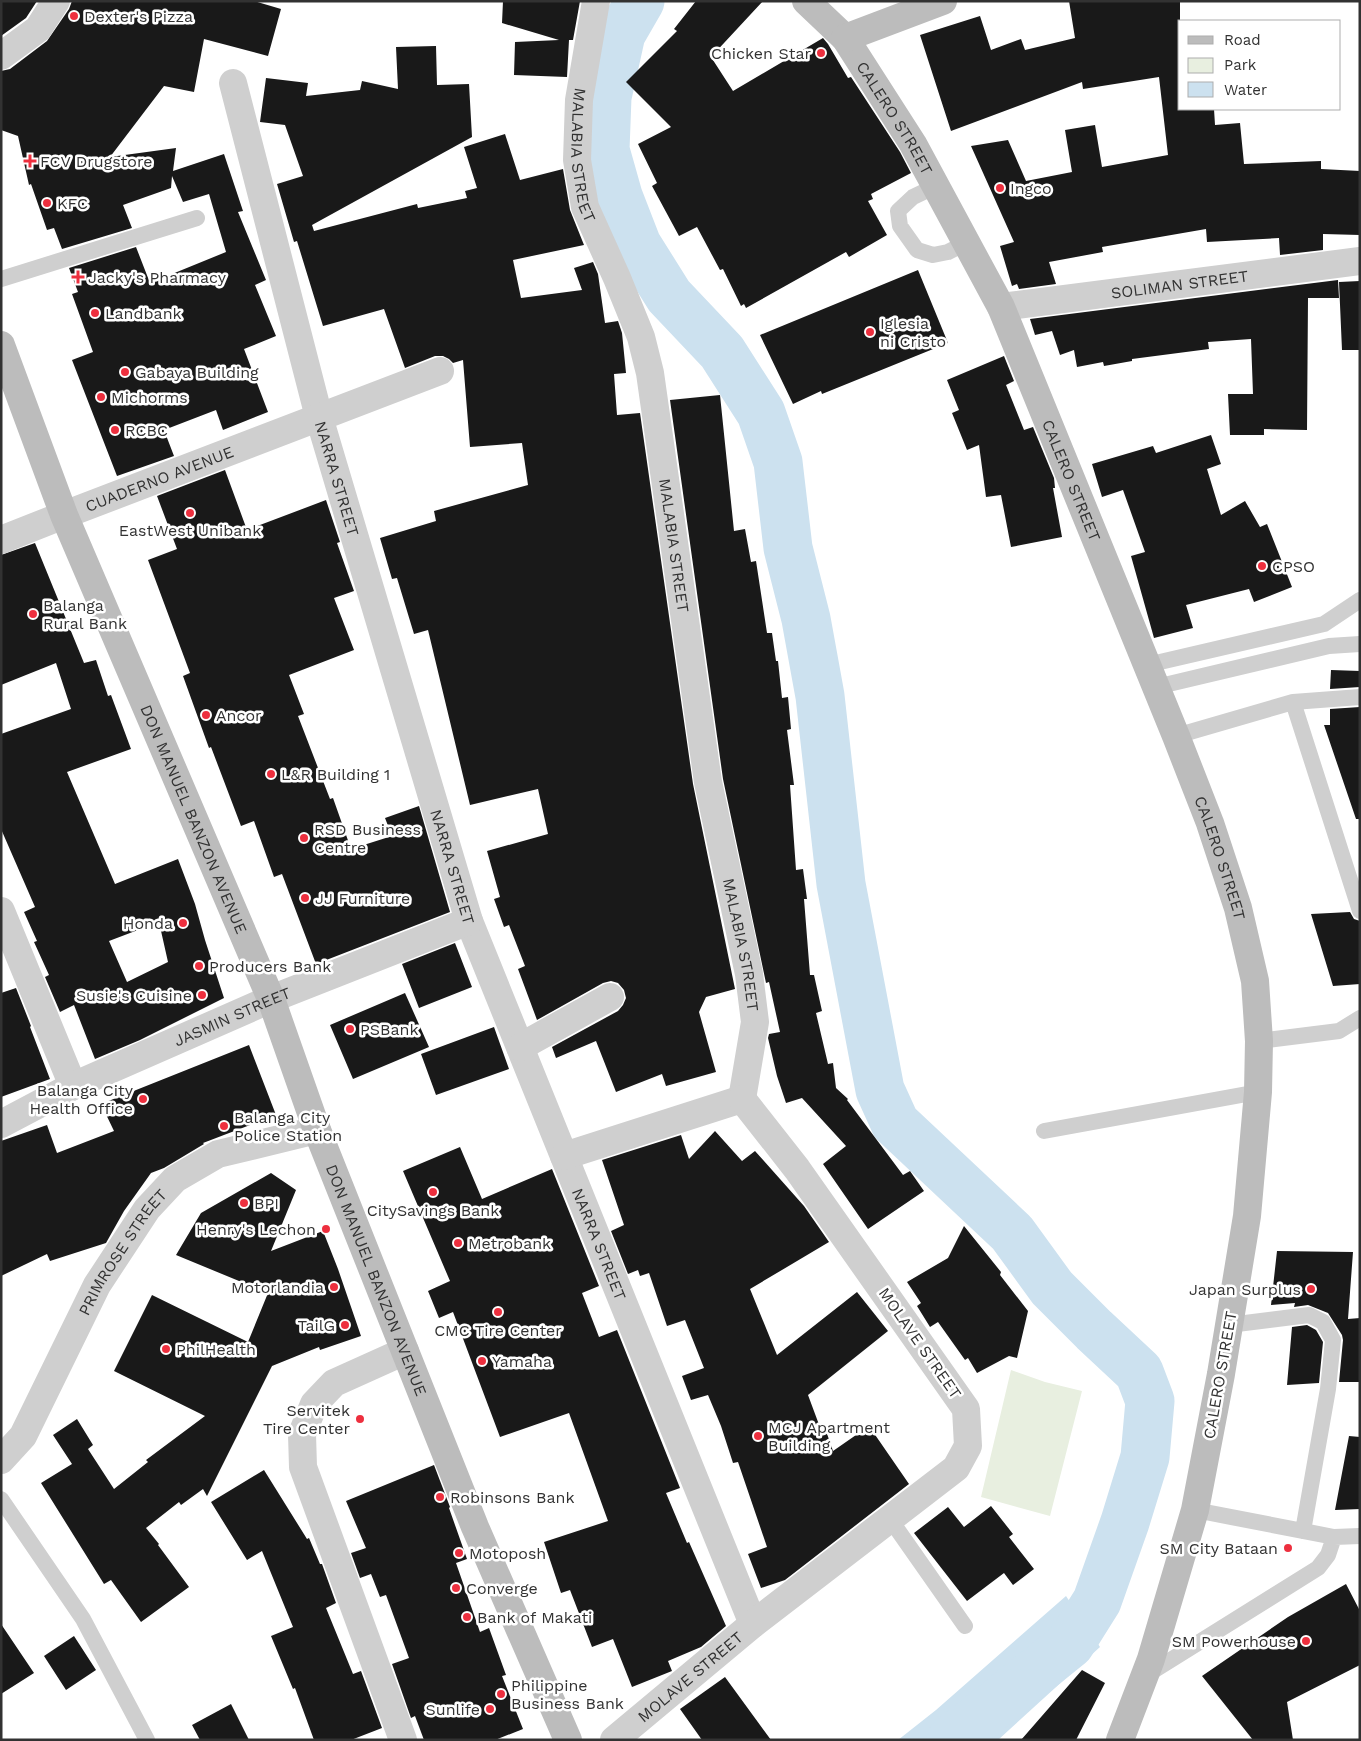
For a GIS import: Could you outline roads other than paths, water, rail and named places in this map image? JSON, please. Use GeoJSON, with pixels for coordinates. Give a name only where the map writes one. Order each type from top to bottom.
{"type":"FeatureCollection","features":[{"type":"Feature","properties":{"kind":"main road","name":"CALERO STREET"},"geometry":{"type":"LineString","coordinates":[[806,1],[845,38],[913,144],[1000,307],[1210,823],[1238,908],[1255,981],[1260,1041],[1258,1092],[1247,1216],[1229,1325],[1195,1510],[1144,1676],[1120,1740]]}},
{"type":"Feature","properties":{"kind":"main road"},"geometry":{"type":"LineString","coordinates":[[845,38],[943,1]]}},
{"type":"Feature","properties":{"kind":"main road","name":"DON MANUEL BANZON AVENUE"},"geometry":{"type":"LineString","coordinates":[[1,345],[64,515],[271,1000],[317,1130],[475,1527],[568,1740]]}},
{"type":"Feature","properties":{"kind":"street"},"geometry":{"type":"LineString","coordinates":[[1,56],[38,29],[56,1]]}},
{"type":"Feature","properties":{"kind":"street","name":"MALABIA STREET"},"geometry":{"type":"LineString","coordinates":[[596,1],[579,100],[577,160],[585,207],[642,337],[650,374],[708,782],[749,974],[753,1003],[755,1022],[742,1099]]}},
{"type":"Feature","properties":{"kind":"street","name":"NARRA STREET"},"geometry":{"type":"LineString","coordinates":[[232,83],[319,417],[469,921],[753,1624]]}},
{"type":"Feature","properties":{"kind":"street","name":"SOLIMAN STREET"},"geometry":{"type":"LineString","coordinates":[[1000,307],[1360,261]]}},
{"type":"Feature","properties":{"kind":"street","name":"CUADERNO AVENUE"},"geometry":{"type":"LineString","coordinates":[[1,540],[440,371]]}},
{"type":"Feature","properties":{"kind":"street"},"geometry":{"type":"LineString","coordinates":[[1,911],[73,1086]]}},
{"type":"Feature","properties":{"kind":"street","name":"JASMIN STREET"},"geometry":{"type":"LineString","coordinates":[[1,1124],[73,1086],[271,1000],[469,921]]}},
{"type":"Feature","properties":{"kind":"street"},"geometry":{"type":"LineString","coordinates":[[520,1047],[610,997]]}},
{"type":"Feature","properties":{"kind":"street"},"geometry":{"type":"LineString","coordinates":[[564,1156],[742,1099]]}},
{"type":"Feature","properties":{"kind":"street","name":"MOLAVE STREET"},"geometry":{"type":"LineString","coordinates":[[614,1740],[753,1624],[956,1468],[968,1446],[966,1410],[797,1169],[742,1099]]}},
{"type":"Feature","properties":{"kind":"street","name":"PRIMROSE STREET"},"geometry":{"type":"LineString","coordinates":[[1,1460],[24,1436],[97,1285],[147,1209],[175,1179],[218,1154],[317,1130]]}},
{"type":"Feature","properties":{"kind":"street"},"geometry":{"type":"LineString","coordinates":[[403,1740],[303,1467],[302,1434],[314,1404],[334,1383],[405,1351]]}},
{"type":"Feature","properties":{"kind":"lane"},"geometry":{"type":"LineString","coordinates":[[936,186],[913,197],[898,211],[900,226],[918,250],[933,255],[948,252],[966,243]]}},
{"type":"Feature","properties":{"kind":"lane"},"geometry":{"type":"LineString","coordinates":[[1,279],[197,218]]}},
{"type":"Feature","properties":{"kind":"lane"},"geometry":{"type":"LineString","coordinates":[[1151,676],[1324,624],[1360,600]]}},
{"type":"Feature","properties":{"kind":"lane"},"geometry":{"type":"LineString","coordinates":[[1151,676],[1329,646],[1360,644]]}},
{"type":"Feature","properties":{"kind":"lane"},"geometry":{"type":"LineString","coordinates":[[1176,736],[1293,702],[1360,697]]}},
{"type":"Feature","properties":{"kind":"lane"},"geometry":{"type":"LineString","coordinates":[[1293,702],[1360,911]]}},
{"type":"Feature","properties":{"kind":"lane"},"geometry":{"type":"LineString","coordinates":[[1260,1041],[1339,1030],[1360,1018]]}},
{"type":"Feature","properties":{"kind":"lane"},"geometry":{"type":"LineString","coordinates":[[1044,1131],[1258,1092]]}},
{"type":"Feature","properties":{"kind":"lane"},"geometry":{"type":"LineString","coordinates":[[1229,1325],[1309,1315],[1323,1322],[1333,1340],[1328,1388],[1303,1531]]}},
{"type":"Feature","properties":{"kind":"lane"},"geometry":{"type":"LineString","coordinates":[[1,1499],[83,1619],[147,1740]]}},
{"type":"Feature","properties":{"kind":"lane"},"geometry":{"type":"LineString","coordinates":[[1195,1510],[1334,1537],[1360,1536]]}},
{"type":"Feature","properties":{"kind":"lane"},"geometry":{"type":"LineString","coordinates":[[890,1518],[965,1626]]}},
{"type":"Feature","properties":{"kind":"lane"},"geometry":{"type":"LineString","coordinates":[[1144,1676],[1318,1568],[1328,1554],[1334,1537]]}},
{"type":"Feature","properties":{"kind":"water"},"geometry":{"type":"Polygon","coordinates":[[[1066,1596],[1100,1647],[998,1740],[898,1740],[936,1710],[1066,1596]]]}},
{"type":"Feature","properties":{"kind":"waterway"},"geometry":{"type":"LineString","coordinates":[[640,1],[621,34],[607,97],[605,150],[618,196],[637,245],[669,296],[722,352],[761,413],[778,462],[788,548],[806,619],[820,696],[841,884],[880,1090],[895,1123],[1012,1233],[1052,1288],[1139,1372],[1150,1401],[1145,1457],[1125,1522],[1097,1601],[1070,1644],[951,1740]]}},
{"type":"Feature","properties":{"kind":"place","name":"Dexter's Pizza"},"geometry":{"type":"Point","coordinates":[74,16]}},
{"type":"Feature","properties":{"kind":"place","name":"Chicken Star"},"geometry":{"type":"Point","coordinates":[821,53]}},
{"type":"Feature","properties":{"kind":"place","name":"FCV Drugstore"},"geometry":{"type":"Point","coordinates":[30,161]}},
{"type":"Feature","properties":{"kind":"place","name":"Ingco"},"geometry":{"type":"Point","coordinates":[1000,188]}},
{"type":"Feature","properties":{"kind":"place","name":"KFC"},"geometry":{"type":"Point","coordinates":[47,203]}},
{"type":"Feature","properties":{"kind":"place","name":"Jacky's Pharmacy"},"geometry":{"type":"Point","coordinates":[78,277]}},
{"type":"Feature","properties":{"kind":"place","name":"Landbank"},"geometry":{"type":"Point","coordinates":[95,313]}},
{"type":"Feature","properties":{"kind":"place","name":"Iglesia ni Cristo"},"geometry":{"type":"Point","coordinates":[870,332]}},
{"type":"Feature","properties":{"kind":"place","name":"Gabaya Building"},"geometry":{"type":"Point","coordinates":[125,372]}},
{"type":"Feature","properties":{"kind":"place","name":"Michorms"},"geometry":{"type":"Point","coordinates":[101,397]}},
{"type":"Feature","properties":{"kind":"place","name":"RCBC"},"geometry":{"type":"Point","coordinates":[115,430]}},
{"type":"Feature","properties":{"kind":"place","name":"EastWest Unibank"},"geometry":{"type":"Point","coordinates":[190,513]}},
{"type":"Feature","properties":{"kind":"place","name":"CPSO"},"geometry":{"type":"Point","coordinates":[1262,566]}},
{"type":"Feature","properties":{"kind":"place","name":"Balanga Rural Bank"},"geometry":{"type":"Point","coordinates":[33,614]}},
{"type":"Feature","properties":{"kind":"place","name":"Ancor"},"geometry":{"type":"Point","coordinates":[206,715]}},
{"type":"Feature","properties":{"kind":"place","name":"L&R Building 1"},"geometry":{"type":"Point","coordinates":[271,774]}},
{"type":"Feature","properties":{"kind":"place","name":"RSD Business Centre"},"geometry":{"type":"Point","coordinates":[304,838]}},
{"type":"Feature","properties":{"kind":"place","name":"JJ Furniture"},"geometry":{"type":"Point","coordinates":[305,898]}},
{"type":"Feature","properties":{"kind":"place","name":"Honda"},"geometry":{"type":"Point","coordinates":[183,923]}},
{"type":"Feature","properties":{"kind":"place","name":"Producers Bank"},"geometry":{"type":"Point","coordinates":[199,966]}},
{"type":"Feature","properties":{"kind":"place","name":"Susie's Cuisine"},"geometry":{"type":"Point","coordinates":[202,995]}},
{"type":"Feature","properties":{"kind":"place","name":"PSBank"},"geometry":{"type":"Point","coordinates":[350,1029]}},
{"type":"Feature","properties":{"kind":"place","name":"Balanga City Health Office"},"geometry":{"type":"Point","coordinates":[143,1099]}},
{"type":"Feature","properties":{"kind":"place","name":"Balanga City Police Station"},"geometry":{"type":"Point","coordinates":[224,1126]}},
{"type":"Feature","properties":{"kind":"place","name":"CitySavings Bank"},"geometry":{"type":"Point","coordinates":[433,1192]}},
{"type":"Feature","properties":{"kind":"place","name":"BPI"},"geometry":{"type":"Point","coordinates":[244,1203]}},
{"type":"Feature","properties":{"kind":"place","name":"Henry's Lechon"},"geometry":{"type":"Point","coordinates":[326,1229]}},
{"type":"Feature","properties":{"kind":"place","name":"Metrobank"},"geometry":{"type":"Point","coordinates":[458,1243]}},
{"type":"Feature","properties":{"kind":"place","name":"Motorlandia"},"geometry":{"type":"Point","coordinates":[334,1287]}},
{"type":"Feature","properties":{"kind":"place","name":"Japan Surplus"},"geometry":{"type":"Point","coordinates":[1311,1289]}},
{"type":"Feature","properties":{"kind":"place","name":"CMC Tire Center"},"geometry":{"type":"Point","coordinates":[498,1312]}},
{"type":"Feature","properties":{"kind":"place","name":"TailG"},"geometry":{"type":"Point","coordinates":[345,1325]}},
{"type":"Feature","properties":{"kind":"place","name":"PhilHealth"},"geometry":{"type":"Point","coordinates":[166,1349]}},
{"type":"Feature","properties":{"kind":"place","name":"Yamaha"},"geometry":{"type":"Point","coordinates":[482,1361]}},
{"type":"Feature","properties":{"kind":"place","name":"Servitek Tire Center"},"geometry":{"type":"Point","coordinates":[360,1419]}},
{"type":"Feature","properties":{"kind":"place","name":"MCJ Apartment Building"},"geometry":{"type":"Point","coordinates":[758,1436]}},
{"type":"Feature","properties":{"kind":"place","name":"Robinsons Bank"},"geometry":{"type":"Point","coordinates":[440,1497]}},
{"type":"Feature","properties":{"kind":"place","name":"SM City Bataan"},"geometry":{"type":"Point","coordinates":[1288,1548]}},
{"type":"Feature","properties":{"kind":"place","name":"Motoposh"},"geometry":{"type":"Point","coordinates":[459,1553]}},
{"type":"Feature","properties":{"kind":"place","name":"Converge"},"geometry":{"type":"Point","coordinates":[456,1588]}},
{"type":"Feature","properties":{"kind":"place","name":"Bank of Makati"},"geometry":{"type":"Point","coordinates":[467,1617]}},
{"type":"Feature","properties":{"kind":"place","name":"SM Powerhouse"},"geometry":{"type":"Point","coordinates":[1306,1641]}},
{"type":"Feature","properties":{"kind":"place","name":"Philippine Business Bank"},"geometry":{"type":"Point","coordinates":[501,1694]}},
{"type":"Feature","properties":{"kind":"place","name":"Sunlife"},"geometry":{"type":"Point","coordinates":[490,1709]}}]}
